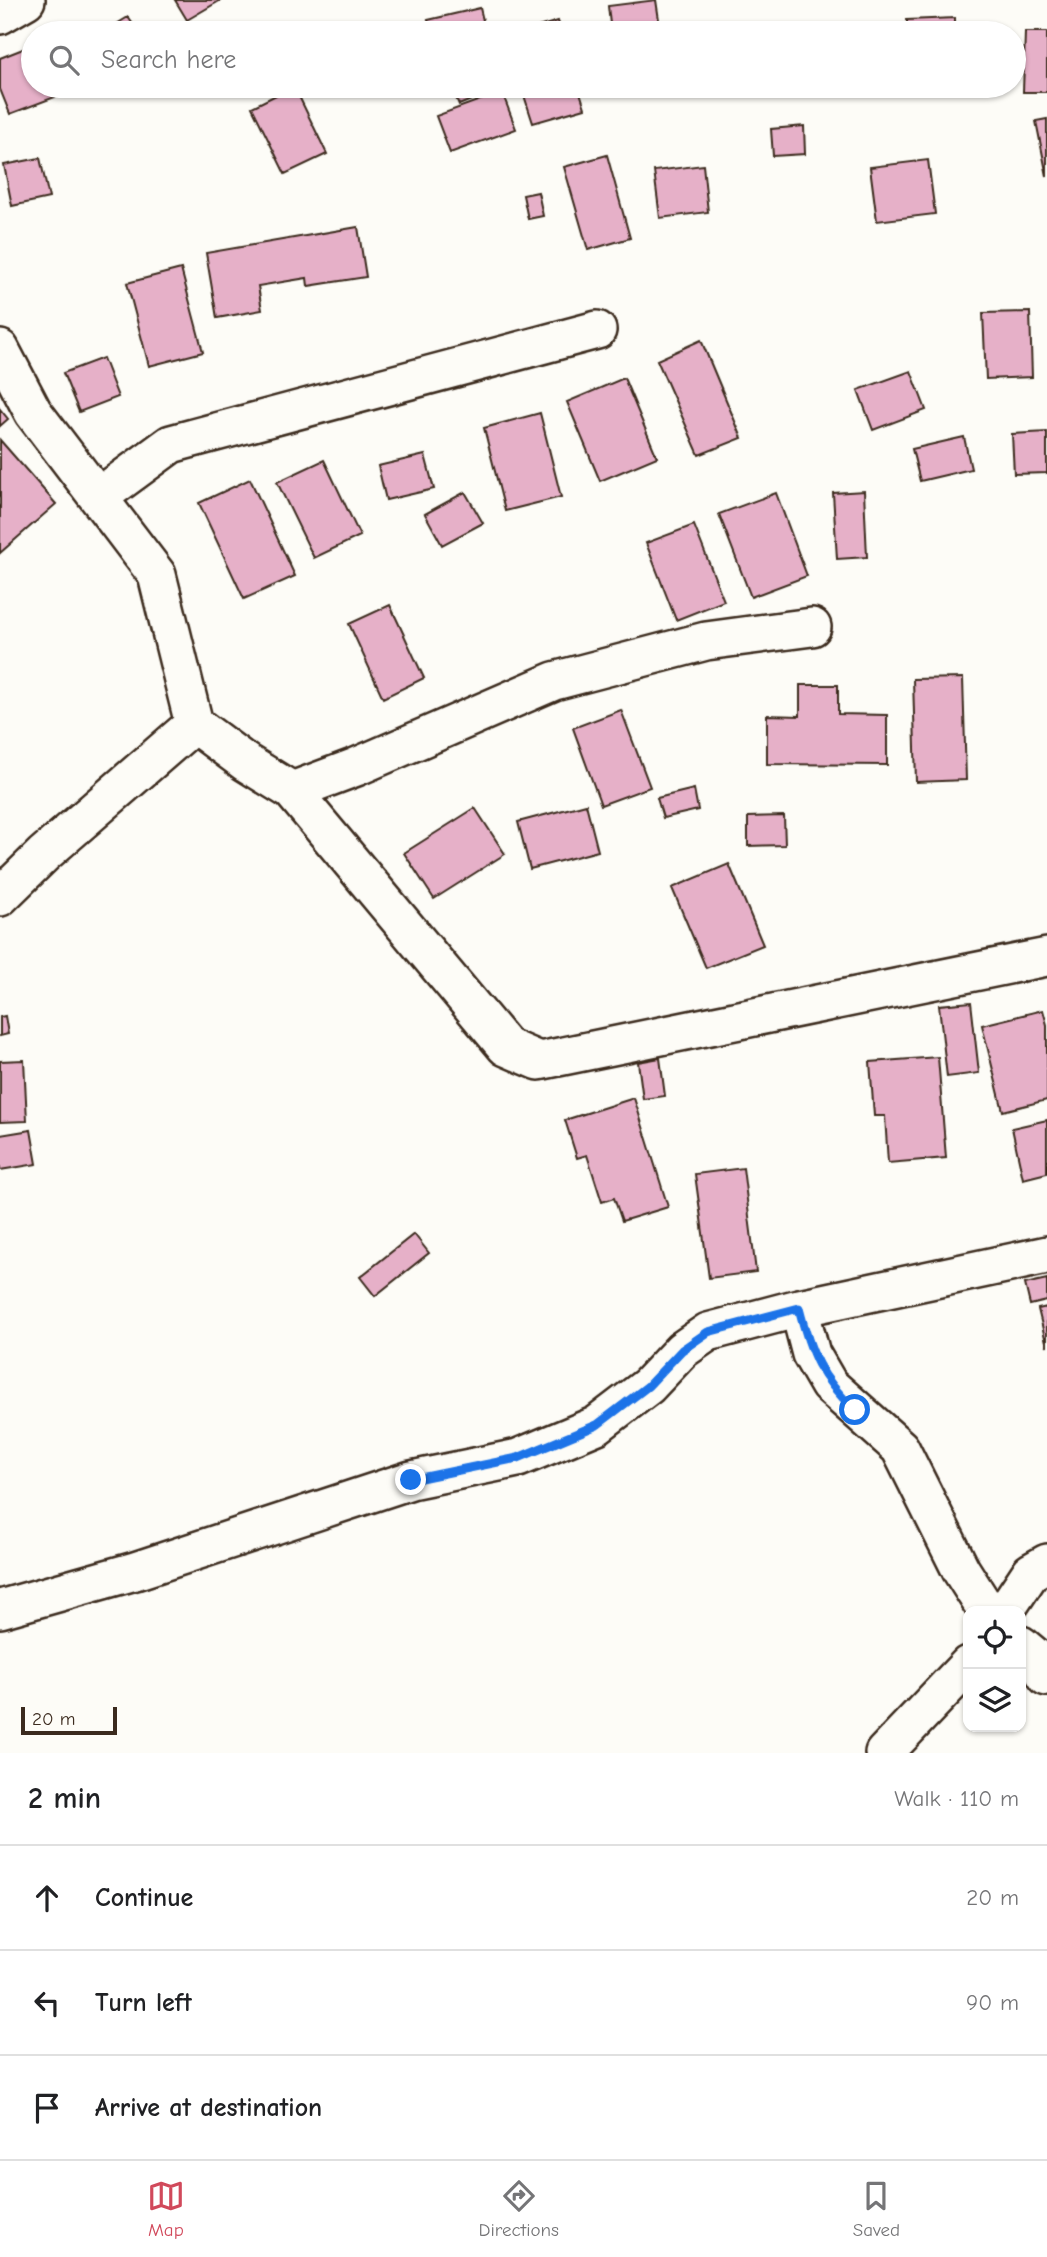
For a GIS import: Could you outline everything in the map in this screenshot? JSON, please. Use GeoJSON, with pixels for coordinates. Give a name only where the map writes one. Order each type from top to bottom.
{"type":"FeatureCollection","features":[{"type":"Feature","properties":{"kind":"street"},"geometry":{"type":"LineString","coordinates":[[0,15],[26,0]]}},
{"type":"Feature","properties":{"kind":"street"},"geometry":{"type":"LineString","coordinates":[[100,496],[171,444],[597,330]]}},
{"type":"Feature","properties":{"kind":"street"},"geometry":{"type":"LineString","coordinates":[[0,349],[33,412],[100,496],[157,575],[194,724],[245,762],[292,791],[506,1046],[539,1061],[1047,957]]}},
{"type":"Feature","properties":{"kind":"street"},"geometry":{"type":"LineString","coordinates":[[292,791],[356,767],[554,681],[706,641],[812,627]]}},
{"type":"Feature","properties":{"kind":"street"},"geometry":{"type":"LineString","coordinates":[[0,897],[44,854],[194,724]]}},
{"type":"Feature","properties":{"kind":"street"},"geometry":{"type":"LineString","coordinates":[[0,1609],[135,1571],[411,1480],[518,1458],[597,1425],[648,1386],[682,1350],[708,1332],[799,1308],[1047,1255]]}},
{"type":"Feature","properties":{"kind":"street"},"geometry":{"type":"LineString","coordinates":[[799,1308],[811,1354],[829,1385],[900,1448],[961,1570],[984,1606]]}},
{"type":"Feature","properties":{"kind":"street"},"geometry":{"type":"LineString","coordinates":[[1008,1606],[1031,1572],[1047,1563]]}},
{"type":"Feature","properties":{"kind":"street"},"geometry":{"type":"LineString","coordinates":[[1026,1649],[1047,1677]]}},
{"type":"Feature","properties":{"kind":"street"},"geometry":{"type":"LineString","coordinates":[[884,1753],[964,1669]]}},
{"type":"Feature","properties":{"kind":"building"},"geometry":{"type":"Polygon","coordinates":[[[175,0],[221,0],[187,20],[175,0]]]}},
{"type":"Feature","properties":{"kind":"building"},"geometry":{"type":"Polygon","coordinates":[[[656,0],[659,21],[610,21],[608,6],[656,0]]]}},
{"type":"Feature","properties":{"kind":"building"},"geometry":{"type":"Polygon","coordinates":[[[480,8],[483,21],[428,21],[480,8]]]}},
{"type":"Feature","properties":{"kind":"building"},"geometry":{"type":"Polygon","coordinates":[[[955,18],[955,21],[907,20],[955,18]]]}},
{"type":"Feature","properties":{"kind":"building"},"geometry":{"type":"Polygon","coordinates":[[[1026,32],[1047,32],[1047,92],[1026,92],[1026,32]]]}},
{"type":"Feature","properties":{"kind":"building"},"geometry":{"type":"Polygon","coordinates":[[[21,50],[21,98],[52,98],[10,114],[0,89],[0,58],[21,50]]]}},
{"type":"Feature","properties":{"kind":"building"},"geometry":{"type":"Polygon","coordinates":[[[270,98],[300,98],[327,154],[285,174],[252,107],[270,98]]]}},
{"type":"Feature","properties":{"kind":"building"},"geometry":{"type":"Polygon","coordinates":[[[456,98],[476,98],[459,105],[456,98]]]}},
{"type":"Feature","properties":{"kind":"building"},"geometry":{"type":"Polygon","coordinates":[[[486,98],[504,98],[516,129],[450,153],[436,116],[486,98]]]}},
{"type":"Feature","properties":{"kind":"building"},"geometry":{"type":"Polygon","coordinates":[[[525,98],[582,98],[585,108],[533,123],[525,98]]]}},
{"type":"Feature","properties":{"kind":"building"},"geometry":{"type":"Polygon","coordinates":[[[1047,119],[1047,176],[1036,121],[1047,119]]]}},
{"type":"Feature","properties":{"kind":"building"},"geometry":{"type":"Polygon","coordinates":[[[804,126],[805,154],[773,156],[771,129],[804,126]]]}},
{"type":"Feature","properties":{"kind":"building"},"geometry":{"type":"Polygon","coordinates":[[[607,155],[630,238],[588,250],[564,167],[607,155]]]}},
{"type":"Feature","properties":{"kind":"building"},"geometry":{"type":"Polygon","coordinates":[[[40,158],[49,198],[12,206],[4,165],[40,158]]]}},
{"type":"Feature","properties":{"kind":"building"},"geometry":{"type":"Polygon","coordinates":[[[928,160],[935,214],[877,221],[870,167],[928,160]]]}},
{"type":"Feature","properties":{"kind":"building"},"geometry":{"type":"Polygon","coordinates":[[[703,165],[708,212],[660,218],[654,171],[703,165]]]}},
{"type":"Feature","properties":{"kind":"building"},"geometry":{"type":"Polygon","coordinates":[[[538,192],[543,216],[528,219],[523,195],[538,192]]]}},
{"type":"Feature","properties":{"kind":"building"},"geometry":{"type":"Polygon","coordinates":[[[358,227],[366,277],[308,286],[307,278],[258,286],[262,310],[217,318],[206,253],[358,227]]]}},
{"type":"Feature","properties":{"kind":"building"},"geometry":{"type":"Polygon","coordinates":[[[181,269],[203,352],[149,366],[127,283],[181,269]]]}},
{"type":"Feature","properties":{"kind":"building"},"geometry":{"type":"Polygon","coordinates":[[[1030,312],[1032,377],[986,379],[983,313],[1030,312]]]}},
{"type":"Feature","properties":{"kind":"building"},"geometry":{"type":"Polygon","coordinates":[[[701,340],[742,438],[699,455],[657,360],[701,340]]]}},
{"type":"Feature","properties":{"kind":"building"},"geometry":{"type":"Polygon","coordinates":[[[103,358],[118,397],[79,412],[63,373],[103,358]]]}},
{"type":"Feature","properties":{"kind":"building"},"geometry":{"type":"Polygon","coordinates":[[[911,371],[926,410],[873,430],[858,390],[911,371]]]}},
{"type":"Feature","properties":{"kind":"building"},"geometry":{"type":"Polygon","coordinates":[[[624,378],[657,457],[600,481],[567,402],[624,378]]]}},
{"type":"Feature","properties":{"kind":"building"},"geometry":{"type":"Polygon","coordinates":[[[0,409],[8,419],[0,426],[0,409]]]}},
{"type":"Feature","properties":{"kind":"building"},"geometry":{"type":"Polygon","coordinates":[[[540,413],[561,497],[505,511],[484,428],[540,413]]]}},
{"type":"Feature","properties":{"kind":"building"},"geometry":{"type":"Polygon","coordinates":[[[1047,432],[1047,473],[1014,474],[1012,434],[1047,432]]]}},
{"type":"Feature","properties":{"kind":"building"},"geometry":{"type":"Polygon","coordinates":[[[964,437],[971,469],[920,481],[912,449],[964,437]]]}},
{"type":"Feature","properties":{"kind":"building"},"geometry":{"type":"Polygon","coordinates":[[[0,440],[56,504],[0,553],[0,440]]]}},
{"type":"Feature","properties":{"kind":"building"},"geometry":{"type":"Polygon","coordinates":[[[425,455],[434,489],[386,500],[378,466],[425,455]]]}},
{"type":"Feature","properties":{"kind":"building"},"geometry":{"type":"Polygon","coordinates":[[[324,460],[360,536],[314,558],[277,482],[324,460]]]}},
{"type":"Feature","properties":{"kind":"building"},"geometry":{"type":"Polygon","coordinates":[[[250,479],[295,576],[244,599],[199,503],[250,479]]]}},
{"type":"Feature","properties":{"kind":"building"},"geometry":{"type":"Polygon","coordinates":[[[864,491],[867,557],[837,559],[833,493],[864,491]]]}},
{"type":"Feature","properties":{"kind":"building"},"geometry":{"type":"Polygon","coordinates":[[[465,492],[483,523],[442,545],[425,514],[465,492]]]}},
{"type":"Feature","properties":{"kind":"building"},"geometry":{"type":"Polygon","coordinates":[[[776,493],[807,576],[751,597],[719,514],[776,493]]]}},
{"type":"Feature","properties":{"kind":"building"},"geometry":{"type":"Polygon","coordinates":[[[694,525],[724,601],[676,620],[646,543],[694,525]]]}},
{"type":"Feature","properties":{"kind":"building"},"geometry":{"type":"Polygon","coordinates":[[[390,605],[424,678],[383,698],[349,624],[390,605]]]}},
{"type":"Feature","properties":{"kind":"building"},"geometry":{"type":"Polygon","coordinates":[[[963,678],[966,780],[916,782],[913,679],[963,678]]]}},
{"type":"Feature","properties":{"kind":"building"},"geometry":{"type":"Polygon","coordinates":[[[800,685],[838,685],[838,714],[887,715],[887,765],[767,764],[767,715],[800,716],[800,685]]]}},
{"type":"Feature","properties":{"kind":"building"},"geometry":{"type":"Polygon","coordinates":[[[621,710],[650,787],[601,805],[573,728],[621,710]]]}},
{"type":"Feature","properties":{"kind":"building"},"geometry":{"type":"Polygon","coordinates":[[[694,789],[698,810],[663,818],[657,798],[694,789]]]}},
{"type":"Feature","properties":{"kind":"building"},"geometry":{"type":"Polygon","coordinates":[[[586,804],[598,851],[530,869],[518,822],[586,804]]]}},
{"type":"Feature","properties":{"kind":"building"},"geometry":{"type":"Polygon","coordinates":[[[475,808],[505,854],[434,899],[404,853],[475,808]]]}},
{"type":"Feature","properties":{"kind":"building"},"geometry":{"type":"Polygon","coordinates":[[[784,816],[785,845],[748,846],[748,817],[784,816]]]}},
{"type":"Feature","properties":{"kind":"building"},"geometry":{"type":"Polygon","coordinates":[[[729,864],[763,945],[706,968],[672,888],[729,864]]]}},
{"type":"Feature","properties":{"kind":"building"},"geometry":{"type":"Polygon","coordinates":[[[971,1002],[979,1073],[947,1077],[939,1005],[971,1002]]]}},
{"type":"Feature","properties":{"kind":"building"},"geometry":{"type":"Polygon","coordinates":[[[1043,1010],[1047,1025],[1047,1100],[1003,1111],[982,1025],[1043,1010]]]}},
{"type":"Feature","properties":{"kind":"building"},"geometry":{"type":"Polygon","coordinates":[[[5,1016],[8,1034],[0,1036],[0,1017],[5,1016]]]}},
{"type":"Feature","properties":{"kind":"building"},"geometry":{"type":"Polygon","coordinates":[[[938,1057],[946,1158],[888,1163],[885,1116],[874,1116],[870,1062],[938,1057]]]}},
{"type":"Feature","properties":{"kind":"building"},"geometry":{"type":"Polygon","coordinates":[[[660,1058],[665,1096],[643,1099],[638,1062],[660,1058]]]}},
{"type":"Feature","properties":{"kind":"building"},"geometry":{"type":"Polygon","coordinates":[[[24,1060],[27,1121],[0,1122],[0,1061],[24,1060]]]}},
{"type":"Feature","properties":{"kind":"building"},"geometry":{"type":"Polygon","coordinates":[[[634,1098],[668,1207],[622,1221],[614,1198],[602,1202],[587,1155],[577,1158],[565,1120],[634,1098]]]}},
{"type":"Feature","properties":{"kind":"building"},"geometry":{"type":"Polygon","coordinates":[[[1047,1120],[1047,1173],[1023,1179],[1012,1128],[1047,1120]]]}},
{"type":"Feature","properties":{"kind":"building"},"geometry":{"type":"Polygon","coordinates":[[[31,1130],[37,1164],[0,1170],[0,1135],[31,1130]]]}},
{"type":"Feature","properties":{"kind":"building"},"geometry":{"type":"Polygon","coordinates":[[[743,1168],[756,1272],[709,1278],[695,1174],[743,1168]]]}},
{"type":"Feature","properties":{"kind":"building"},"geometry":{"type":"Polygon","coordinates":[[[414,1234],[429,1253],[375,1296],[360,1277],[414,1234]]]}},
{"type":"Feature","properties":{"kind":"building"},"geometry":{"type":"Polygon","coordinates":[[[1047,1279],[1047,1301],[1030,1305],[1025,1284],[1047,1279]]]}},
{"type":"Feature","properties":{"kind":"building"},"geometry":{"type":"Polygon","coordinates":[[[1047,1307],[1047,1346],[1038,1309],[1047,1307]]]}},
{"type":"Feature","properties":{"kind":"route"},"geometry":{"type":"LineString","coordinates":[[411,1480],[518,1458],[597,1425],[648,1386],[682,1350],[708,1332],[799,1308],[811,1354],[829,1385],[855,1410]]}}]}
